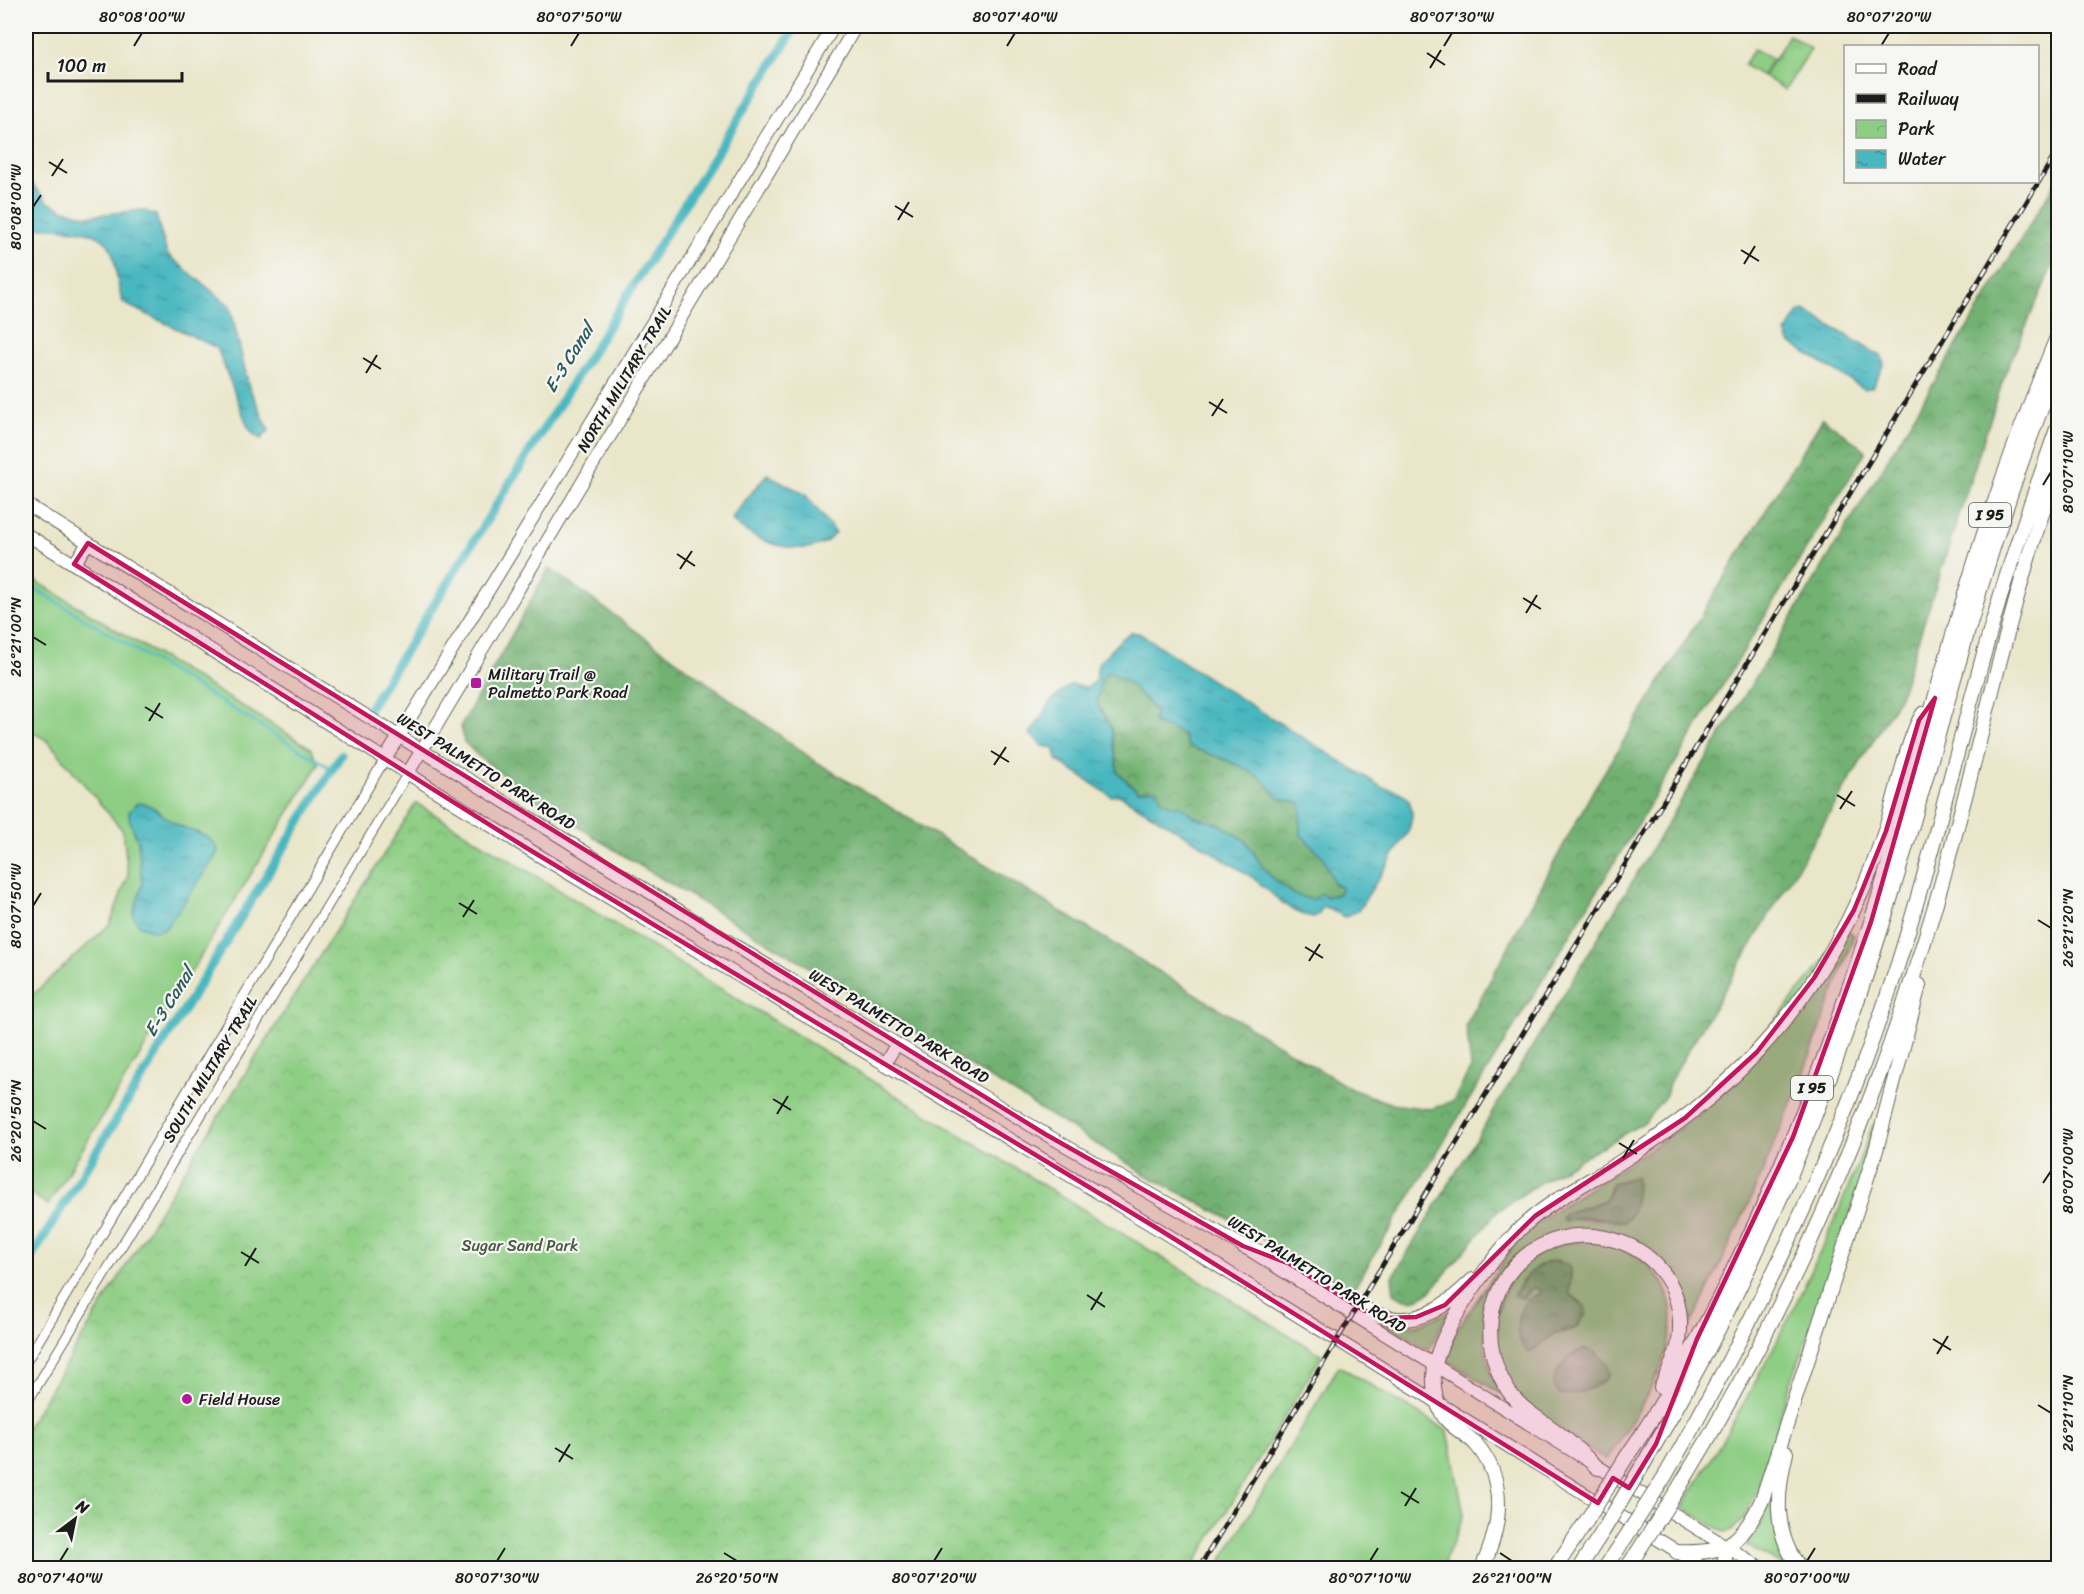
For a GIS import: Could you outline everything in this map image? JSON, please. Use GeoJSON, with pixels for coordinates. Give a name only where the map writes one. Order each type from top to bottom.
{"type":"FeatureCollection","features":[{"type":"Feature","properties":{"kind":"highway","name":"I 95"},"geometry":{"type":"LineString","coordinates":[[1555,1569],[1649,1425],[1697,1339],[1768,1196],[1828,1047],[1881,891],[1935,698],[1995,502],[2058,335]]}},
{"type":"Feature","properties":{"kind":"highway"},"geometry":{"type":"LineString","coordinates":[[1579,1569],[1656,1444],[1717,1333],[1750,1264],[1835,1061],[1882,926],[1978,591],[2027,446],[2058,366]]}},
{"type":"Feature","properties":{"kind":"highway"},"geometry":{"type":"LineString","coordinates":[[1627,1569],[1777,1269],[1826,1159],[1863,1066],[1915,908],[1998,606],[2058,426]]}},
{"type":"Feature","properties":{"kind":"highway"},"geometry":{"type":"LineString","coordinates":[[1677,1552],[1707,1553],[1726,1548],[1747,1526],[1762,1500],[1876,1150],[1914,1010],[1933,915],[2014,603],[2058,467]]}},
{"type":"Feature","properties":{"kind":"highway"},"geometry":{"type":"LineString","coordinates":[[1243,1246],[1290,1264],[1372,1314],[1396,1319],[1427,1314],[1445,1305],[1535,1216],[1640,1150],[1699,1107],[1742,1068],[1785,1020],[1828,955],[1865,886],[1886,831],[1919,720],[1935,698]]}},
{"type":"Feature","properties":{"kind":"highway"},"geometry":{"type":"LineString","coordinates":[[1605,1569],[1735,1392],[1794,1275],[1848,1156],[1893,1038],[1933,915]]}},
{"type":"Feature","properties":{"kind":"highway"},"geometry":{"type":"LineString","coordinates":[[1598,1468],[1554,1429],[1520,1405],[1502,1381],[1493,1355],[1491,1320],[1500,1289],[1520,1262],[1551,1241],[1588,1234],[1608,1237],[1625,1243],[1655,1264],[1667,1279],[1675,1297],[1680,1318],[1678,1347],[1629,1453]]}},
{"type":"Feature","properties":{"kind":"highway"},"geometry":{"type":"LineString","coordinates":[[1482,1569],[1498,1524],[1499,1502],[1495,1478],[1481,1450],[1444,1418],[1438,1402],[1434,1366],[1452,1324],[1498,1255]]}},
{"type":"Feature","properties":{"kind":"highway"},"geometry":{"type":"LineString","coordinates":[[1656,1444],[1697,1339]]}},
{"type":"Feature","properties":{"kind":"highway"},"geometry":{"type":"LineString","coordinates":[[1800,1569],[1790,1554],[1782,1532],[1778,1494],[1810,1348]]}},
{"type":"Feature","properties":{"kind":"highway"},"geometry":{"type":"LineString","coordinates":[[1724,1569],[1726,1548]]}},
{"type":"Feature","properties":{"kind":"main road","name":"NORTH MILITARY TRAIL"},"geometry":{"type":"LineString","coordinates":[[399,736],[834,26]]}},
{"type":"Feature","properties":{"kind":"main road","name":"NORTH MILITARY TRAIL"},"geometry":{"type":"LineString","coordinates":[[422,750],[856,26]]}},
{"type":"Feature","properties":{"kind":"main road"},"geometry":{"type":"LineString","coordinates":[[799,83],[798,100],[802,113]]}},
{"type":"Feature","properties":{"kind":"main road","name":"WEST PALMETTO PARK ROAD"},"geometry":{"type":"LineString","coordinates":[[26,504],[897,1044],[1045,1134],[1243,1246],[1761,1569]]}},
{"type":"Feature","properties":{"kind":"main road"},"geometry":{"type":"LineString","coordinates":[[26,534],[385,759],[1438,1402],[1704,1569]]}},
{"type":"Feature","properties":{"kind":"main road"},"geometry":{"type":"LineString","coordinates":[[74,564],[88,543]]}},
{"type":"Feature","properties":{"kind":"main road","name":"SOUTH MILITARY TRAIL"},"geometry":{"type":"LineString","coordinates":[[385,759],[399,736]]}},
{"type":"Feature","properties":{"kind":"main road","name":"SOUTH MILITARY TRAIL"},"geometry":{"type":"LineString","coordinates":[[408,773],[422,750]]}},
{"type":"Feature","properties":{"kind":"main road"},"geometry":{"type":"LineString","coordinates":[[884,1064],[897,1044]]}},
{"type":"Feature","properties":{"kind":"street","name":"SOUTH MILITARY TRAIL"},"geometry":{"type":"LineString","coordinates":[[26,1362],[385,759]]}},
{"type":"Feature","properties":{"kind":"street","name":"SOUTH MILITARY TRAIL"},"geometry":{"type":"LineString","coordinates":[[26,1404],[408,773]]}},
{"type":"Feature","properties":{"kind":"highlighted area"},"geometry":{"type":"Polygon","coordinates":[[[88,543],[1045,1134],[1243,1246],[1290,1264],[1363,1310],[1387,1318],[1416,1317],[1445,1305],[1535,1216],[1685,1118],[1757,1052],[1814,978],[1854,910],[1886,831],[1919,720],[1935,698],[1871,922],[1793,1137],[1697,1339],[1656,1444],[1629,1488],[1613,1478],[1598,1503],[1160,1230],[525,847],[74,564],[88,543]]]}},
{"type":"Feature","properties":{"kind":"green space"},"geometry":{"type":"Polygon","coordinates":[[[1789,35],[1811,49],[1785,90],[1764,76],[1789,35]]]}},
{"type":"Feature","properties":{"kind":"green space"},"geometry":{"type":"Polygon","coordinates":[[[1754,49],[1772,59],[1762,76],[1744,65],[1754,49]]]}},
{"type":"Feature","properties":{"kind":"green space"},"geometry":{"type":"Polygon","coordinates":[[[2058,178],[2058,253],[2005,374],[1900,696],[1670,1081],[1666,1095],[1645,1122],[1541,1182],[1498,1211],[1430,1292],[1412,1300],[1399,1296],[1394,1293],[1392,1278],[2058,178]]]}},
{"type":"Feature","properties":{"kind":"green space"},"geometry":{"type":"Polygon","coordinates":[[[1823,418],[1866,451],[1351,1293],[1232,1220],[1148,1176],[864,1000],[629,859],[536,800],[477,755],[464,742],[461,726],[549,568],[818,763],[1351,1089],[1392,1104],[1431,1109],[1453,1101],[1471,1068],[1466,1025],[1594,789],[1823,418]]]}},
{"type":"Feature","properties":{"kind":"green space"},"geometry":{"type":"Polygon","coordinates":[[[26,575],[311,748],[318,765],[48,1205],[26,1190],[26,1001],[110,924],[128,875],[123,831],[48,741],[26,728],[26,575]]]}},
{"type":"Feature","properties":{"kind":"green space"},"geometry":{"type":"Polygon","coordinates":[[[1108,671],[1127,681],[1156,712],[1153,722],[1183,734],[1188,746],[1250,771],[1261,778],[1277,797],[1301,804],[1300,834],[1323,857],[1334,884],[1342,888],[1338,894],[1312,900],[1293,894],[1267,873],[1245,840],[1221,825],[1195,817],[1178,804],[1175,808],[1138,791],[1118,773],[1111,728],[1097,704],[1101,680],[1108,671]]]}},
{"type":"Feature","properties":{"kind":"green space","name":"Sugar Sand Park"},"geometry":{"type":"Polygon","coordinates":[[[416,803],[1322,1355],[1192,1568],[26,1568],[26,1429],[194,1155],[416,803]]]}},
{"type":"Feature","properties":{"kind":"green space"},"geometry":{"type":"Polygon","coordinates":[[[1848,931],[1854,935],[1778,1136],[1687,1332],[1685,1312],[1678,1293],[1668,1275],[1654,1258],[1638,1245],[1619,1236],[1599,1230],[1579,1230],[1556,1237],[1519,1256],[1484,1340],[1491,1373],[1500,1393],[1447,1361],[1454,1334],[1519,1238],[1551,1212],[1611,1175],[1700,1114],[1848,931]],[[1637,1184],[1611,1186],[1606,1200],[1563,1216],[1571,1219],[1628,1219],[1637,1184]]]}},
{"type":"Feature","properties":{"kind":"green space"},"geometry":{"type":"Polygon","coordinates":[[[1873,1125],[1879,1128],[1836,1259],[1790,1385],[1757,1491],[1746,1515],[1733,1530],[1724,1532],[1682,1507],[1763,1368],[1811,1273],[1873,1125]]]}},
{"type":"Feature","properties":{"kind":"green space"},"geometry":{"type":"Polygon","coordinates":[[[1635,1177],[1635,1201],[1625,1222],[1587,1217],[1565,1222],[1562,1219],[1566,1213],[1606,1200],[1613,1183],[1635,1177]]]}},
{"type":"Feature","properties":{"kind":"green space"},"geometry":{"type":"Polygon","coordinates":[[[1591,1240],[1631,1253],[1657,1275],[1669,1299],[1672,1326],[1666,1354],[1654,1383],[1607,1460],[1561,1433],[1539,1417],[1521,1399],[1508,1380],[1500,1359],[1497,1337],[1498,1315],[1503,1294],[1514,1276],[1530,1260],[1550,1247],[1591,1240]],[[1558,1261],[1540,1265],[1521,1282],[1523,1298],[1532,1287],[1543,1291],[1528,1300],[1536,1346],[1555,1333],[1571,1331],[1579,1325],[1582,1303],[1569,1293],[1571,1273],[1568,1265],[1558,1261]],[[1576,1352],[1561,1368],[1598,1385],[1606,1379],[1576,1352]]]}},
{"type":"Feature","properties":{"kind":"green space"},"geometry":{"type":"Polygon","coordinates":[[[1558,1261],[1568,1265],[1571,1273],[1569,1293],[1585,1307],[1586,1314],[1575,1328],[1555,1333],[1530,1352],[1521,1342],[1518,1320],[1527,1301],[1542,1291],[1532,1287],[1523,1298],[1513,1295],[1529,1274],[1546,1262],[1558,1261]]]}},
{"type":"Feature","properties":{"kind":"green space"},"geometry":{"type":"Polygon","coordinates":[[[1449,1312],[1429,1350],[1386,1325],[1417,1325],[1449,1312]]]}},
{"type":"Feature","properties":{"kind":"green space"},"geometry":{"type":"Polygon","coordinates":[[[1584,1349],[1601,1358],[1609,1375],[1587,1390],[1573,1394],[1560,1394],[1553,1384],[1557,1373],[1569,1358],[1584,1349]]]}},
{"type":"Feature","properties":{"kind":"green space"},"geometry":{"type":"Polygon","coordinates":[[[1339,1366],[1448,1431],[1464,1515],[1442,1568],[1217,1568],[1339,1366]]]}},
{"type":"Feature","properties":{"kind":"green space"},"geometry":{"type":"Polygon","coordinates":[[[1772,1498],[1778,1540],[1792,1568],[1787,1568],[1746,1545],[1757,1530],[1772,1498]]]}},
{"type":"Feature","properties":{"kind":"water"},"geometry":{"type":"Polygon","coordinates":[[[26,177],[48,202],[62,209],[87,216],[142,210],[156,215],[167,254],[230,306],[249,387],[269,430],[261,439],[254,435],[248,427],[217,348],[123,303],[112,252],[107,243],[87,232],[61,228],[26,227],[26,177]]]}},
{"type":"Feature","properties":{"kind":"water"},"geometry":{"type":"Polygon","coordinates":[[[1804,310],[1882,357],[1884,364],[1872,387],[1864,389],[1790,343],[1786,332],[1799,312],[1804,310]]]}},
{"type":"Feature","properties":{"kind":"water"},"geometry":{"type":"Polygon","coordinates":[[[767,474],[805,494],[835,532],[826,542],[814,547],[784,547],[754,536],[732,520],[735,513],[767,474]]]}},
{"type":"Feature","properties":{"kind":"water"},"geometry":{"type":"Polygon","coordinates":[[[1133,632],[1142,634],[1383,788],[1400,792],[1406,797],[1412,816],[1408,832],[1358,911],[1344,917],[1328,908],[1321,908],[1320,913],[1314,917],[1288,907],[1250,876],[1221,857],[1119,795],[1111,796],[1058,761],[1054,748],[1043,746],[1030,734],[1053,699],[1070,685],[1088,687],[1096,680],[1098,663],[1133,632]],[[1108,671],[1101,680],[1097,704],[1111,728],[1118,773],[1138,791],[1157,789],[1162,801],[1175,807],[1178,804],[1195,817],[1221,825],[1245,840],[1267,873],[1293,894],[1312,900],[1322,893],[1326,897],[1338,894],[1342,888],[1334,884],[1323,857],[1300,834],[1301,804],[1276,797],[1260,778],[1250,771],[1188,746],[1183,734],[1153,722],[1156,711],[1127,681],[1108,671]]]}},
{"type":"Feature","properties":{"kind":"water"},"geometry":{"type":"Polygon","coordinates":[[[137,803],[153,807],[174,823],[205,836],[218,850],[215,858],[165,929],[155,931],[140,926],[133,915],[142,885],[138,842],[129,818],[129,812],[137,803]]]}},
{"type":"Feature","properties":{"kind":"waterway","name":"E-3 Canal"},"geometry":{"type":"LineString","coordinates":[[370,707],[796,26]]}},
{"type":"Feature","properties":{"kind":"waterway"},"geometry":{"type":"LineString","coordinates":[[26,583],[332,769]]}},
{"type":"Feature","properties":{"kind":"waterway","name":"E-3 Canal"},"geometry":{"type":"LineString","coordinates":[[26,1266],[341,755]]}},
{"type":"Feature","properties":{"kind":"railway"},"geometry":{"type":"LineString","coordinates":[[2039,181],[2058,150]]}},
{"type":"Feature","properties":{"kind":"railway"},"geometry":{"type":"LineString","coordinates":[[1199,1568],[2038,183]]}},
{"type":"Feature","properties":{"kind":"place","name":"Military Trail @ Palmetto Park Road"},"geometry":{"type":"Point","coordinates":[476,683]}},
{"type":"Feature","properties":{"kind":"place","name":"Field House"},"geometry":{"type":"Point","coordinates":[187,1399]}}]}
